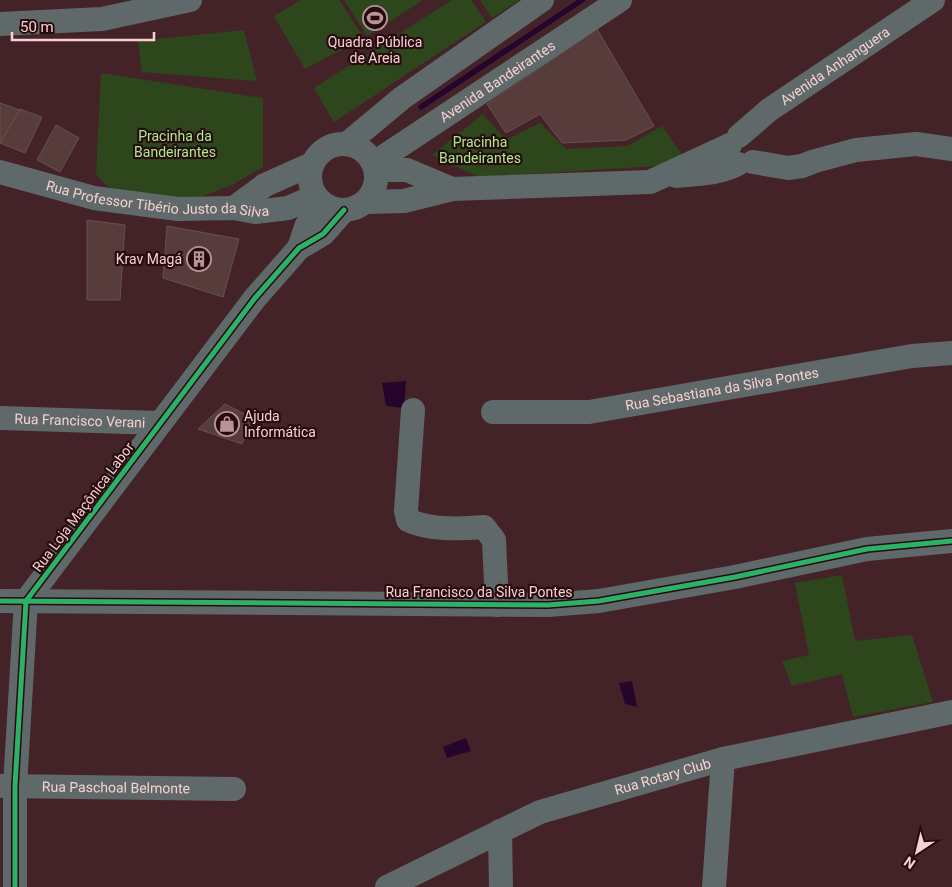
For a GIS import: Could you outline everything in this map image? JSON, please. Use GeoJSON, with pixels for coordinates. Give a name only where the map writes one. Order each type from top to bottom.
{"type":"FeatureCollection","features":[{"type":"Feature","properties":{"kind":"street"},"geometry":{"type":"LineString","coordinates":[[0,24],[102,20],[190,0]]}},
{"type":"Feature","properties":{"kind":"street"},"geometry":{"type":"LineString","coordinates":[[348,143],[402,98],[542,0]]}},
{"type":"Feature","properties":{"kind":"street","name":"Avenida Bandeirantes"},"geometry":{"type":"LineString","coordinates":[[376,166],[620,0]]}},
{"type":"Feature","properties":{"kind":"street","name":"Avenida Anhanguera"},"geometry":{"type":"LineString","coordinates":[[744,151],[769,110],[933,0]]}},
{"type":"Feature","properties":{"kind":"street"},"geometry":{"type":"LineString","coordinates":[[348,143],[364,150],[376,166],[377,182],[373,193],[366,202],[356,208],[335,210],[318,198],[310,180],[312,164],[320,152],[333,144],[348,143]]}},
{"type":"Feature","properties":{"kind":"street"},"geometry":{"type":"LineString","coordinates":[[366,202],[404,201],[452,189],[650,182],[665,177],[712,173],[728,169],[744,151],[788,168],[802,166],[856,150],[916,144],[952,150]]}},
{"type":"Feature","properties":{"kind":"street"},"geometry":{"type":"LineString","coordinates":[[234,208],[266,185],[312,164]]}},
{"type":"Feature","properties":{"kind":"street"},"geometry":{"type":"LineString","coordinates":[[376,166],[407,170],[452,189]]}},
{"type":"Feature","properties":{"kind":"street","name":"Rua Professor Tibério Justo da Silva"},"geometry":{"type":"LineString","coordinates":[[0,172],[94,198],[178,210],[234,208],[256,212],[288,208],[318,198]]}},
{"type":"Feature","properties":{"kind":"street","name":"Rua Loja Maçônica Labor"},"geometry":{"type":"LineString","coordinates":[[299,248],[318,198]]}},
{"type":"Feature","properties":{"kind":"street","name":"Rua Loja Maçônica Labor"},"geometry":{"type":"LineString","coordinates":[[26,601],[255,298],[299,248],[323,234],[344,210]]}},
{"type":"Feature","properties":{"kind":"street","name":"Rua Sebastiana da Silva Pontes"},"geometry":{"type":"LineString","coordinates":[[493,412],[589,412],[912,356],[952,353]]}},
{"type":"Feature","properties":{"kind":"street"},"geometry":{"type":"LineString","coordinates":[[413,410],[406,511],[408,520],[416,524],[460,529],[484,527],[494,540],[497,605]]}},
{"type":"Feature","properties":{"kind":"street","name":"Rua Francisco Verani"},"geometry":{"type":"LineString","coordinates":[[0,418],[160,424]]}},
{"type":"Feature","properties":{"kind":"street","name":"Rua Francisco da Silva Pontes"},"geometry":{"type":"LineString","coordinates":[[0,601],[548,605],[599,601],[735,577],[867,549],[952,541]]}},
{"type":"Feature","properties":{"kind":"street"},"geometry":{"type":"LineString","coordinates":[[15,887],[8,786],[26,601]]}},
{"type":"Feature","properties":{"kind":"street","name":"Rua Rotary Club"},"geometry":{"type":"LineString","coordinates":[[387,887],[540,812],[723,759],[952,712]]}},
{"type":"Feature","properties":{"kind":"street"},"geometry":{"type":"LineString","coordinates":[[714,887],[723,759]]}},
{"type":"Feature","properties":{"kind":"street","name":"Rua Paschoal Belmonte"},"geometry":{"type":"LineString","coordinates":[[8,786],[234,789]]}},
{"type":"Feature","properties":{"kind":"street"},"geometry":{"type":"LineString","coordinates":[[500,831],[501,887]]}},
{"type":"Feature","properties":{"kind":"green space"},"geometry":{"type":"Polygon","coordinates":[[[301,0],[339,0],[364,38],[305,69],[274,16],[301,0]]]}},
{"type":"Feature","properties":{"kind":"green space","name":"Quadra Pública de Areia"},"geometry":{"type":"Polygon","coordinates":[[[344,0],[423,0],[367,36],[344,0]]]}},
{"type":"Feature","properties":{"kind":"green space"},"geometry":{"type":"Polygon","coordinates":[[[452,0],[471,0],[486,22],[334,122],[314,88],[452,0]]]}},
{"type":"Feature","properties":{"kind":"green space"},"geometry":{"type":"Polygon","coordinates":[[[480,0],[519,0],[492,18],[480,0]]]}},
{"type":"Feature","properties":{"kind":"green space"},"geometry":{"type":"Polygon","coordinates":[[[244,30],[257,81],[142,72],[138,41],[244,30]]]}},
{"type":"Feature","properties":{"kind":"green space","name":"Pracinha da Bandeirantes"},"geometry":{"type":"Polygon","coordinates":[[[101,73],[263,98],[263,167],[234,184],[180,205],[114,190],[96,174],[101,73]]]}},
{"type":"Feature","properties":{"kind":"green space","name":"Pracinha Bandeirantes"},"geometry":{"type":"Polygon","coordinates":[[[483,114],[506,140],[540,123],[566,149],[628,146],[662,126],[686,160],[657,166],[478,177],[432,155],[483,114]]]}},
{"type":"Feature","properties":{"kind":"green space"},"geometry":{"type":"Polygon","coordinates":[[[842,575],[855,641],[912,635],[933,702],[853,717],[842,674],[792,686],[782,661],[809,655],[795,583],[842,575]]]}},
{"type":"Feature","properties":{"kind":"shaded area"},"geometry":{"type":"Polygon","coordinates":[[[406,381],[404,408],[386,406],[382,383],[406,381]]]}},
{"type":"Feature","properties":{"kind":"shaded area"},"geometry":{"type":"Polygon","coordinates":[[[632,681],[637,707],[625,704],[619,683],[632,681]]]}},
{"type":"Feature","properties":{"kind":"shaded area"},"geometry":{"type":"Polygon","coordinates":[[[466,738],[471,751],[447,758],[443,747],[466,738]]]}},
{"type":"Feature","properties":{"kind":"building"},"geometry":{"type":"Polygon","coordinates":[[[597,29],[654,126],[626,140],[562,143],[540,114],[506,133],[487,104],[597,29]]]}},
{"type":"Feature","properties":{"kind":"building"},"geometry":{"type":"Polygon","coordinates":[[[0,103],[20,110],[0,143],[0,103]]]}},
{"type":"Feature","properties":{"kind":"building"},"geometry":{"type":"Polygon","coordinates":[[[20,109],[42,117],[25,153],[0,143],[20,109]]]}},
{"type":"Feature","properties":{"kind":"building"},"geometry":{"type":"Polygon","coordinates":[[[56,125],[79,138],[60,172],[37,160],[56,125]]]}},
{"type":"Feature","properties":{"kind":"building"},"geometry":{"type":"Polygon","coordinates":[[[87,220],[125,225],[120,300],[87,300],[87,220]]]}},
{"type":"Feature","properties":{"kind":"building","name":"Krav Magá"},"geometry":{"type":"Polygon","coordinates":[[[167,226],[239,239],[223,297],[163,278],[167,226]]]}},
{"type":"Feature","properties":{"kind":"building","name":"Ajuda Informática"},"geometry":{"type":"Polygon","coordinates":[[[225,404],[252,418],[242,444],[198,429],[225,404]]]}},
{"type":"Feature","properties":{"kind":"waterway"},"geometry":{"type":"LineString","coordinates":[[421,107],[582,0]]}},
{"type":"Feature","properties":{"kind":"cycle path"},"geometry":{"type":"LineString","coordinates":[[15,887],[15,786],[26,601],[255,298],[299,248],[323,234],[344,210]]}},
{"type":"Feature","properties":{"kind":"cycle path"},"geometry":{"type":"LineString","coordinates":[[0,601],[548,605],[599,601],[735,577],[867,549],[952,541]]}},
{"type":"Feature","properties":{"kind":"place","name":"Quadra Pública de Areia"},"geometry":{"type":"Point","coordinates":[375,18]}},
{"type":"Feature","properties":{"kind":"place","name":"Krav Magá"},"geometry":{"type":"Point","coordinates":[199,259]}},
{"type":"Feature","properties":{"kind":"place","name":"Ajuda Informática"},"geometry":{"type":"Point","coordinates":[227,424]}}]}
